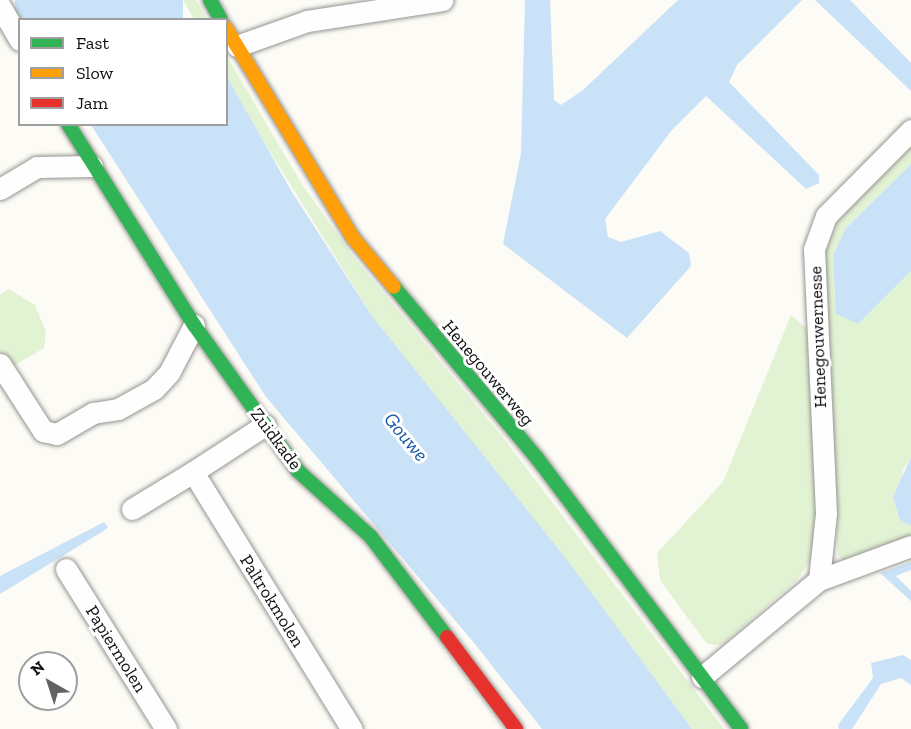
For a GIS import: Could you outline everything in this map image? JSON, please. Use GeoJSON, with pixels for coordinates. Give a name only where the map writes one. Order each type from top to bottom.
{"type":"FeatureCollection","features":[{"type":"Feature","properties":{"kind":"main road"},"geometry":{"type":"LineString","coordinates":[[210,0],[221,18]]}},
{"type":"Feature","properties":{"kind":"main road","name":"Henegouwerweg"},"geometry":{"type":"LineString","coordinates":[[232,37],[354,239],[537,458],[741,729]]}},
{"type":"Feature","properties":{"kind":"main road","name":"Zuidkade"},"geometry":{"type":"LineString","coordinates":[[69,126],[92,166],[194,325],[298,471],[370,537],[516,729]]}},
{"type":"Feature","properties":{"kind":"street"},"geometry":{"type":"LineString","coordinates":[[232,37],[383,4],[442,0]]}},
{"type":"Feature","properties":{"kind":"street"},"geometry":{"type":"LineString","coordinates":[[0,6],[18,37]]}},
{"type":"Feature","properties":{"kind":"street","name":"Henegouwernesse"},"geometry":{"type":"LineString","coordinates":[[819,580],[826,513],[814,249],[826,216],[911,130]]}},
{"type":"Feature","properties":{"kind":"street"},"geometry":{"type":"LineString","coordinates":[[0,189],[37,167],[92,166]]}},
{"type":"Feature","properties":{"kind":"street"},"geometry":{"type":"LineString","coordinates":[[0,364],[44,431],[57,434],[93,413],[118,409],[154,389],[169,373],[194,325]]}},
{"type":"Feature","properties":{"kind":"street"},"geometry":{"type":"LineString","coordinates":[[132,509],[265,425]]}},
{"type":"Feature","properties":{"kind":"street","name":"Paltrokmolen"},"geometry":{"type":"LineString","coordinates":[[193,472],[352,729]]}},
{"type":"Feature","properties":{"kind":"street"},"geometry":{"type":"LineString","coordinates":[[702,676],[819,580],[911,546]]}},
{"type":"Feature","properties":{"kind":"street","name":"Papiermolen"},"geometry":{"type":"LineString","coordinates":[[66,569],[166,729]]}},
{"type":"Feature","properties":{"kind":"green space"},"geometry":{"type":"Polygon","coordinates":[[[183,0],[196,0],[206,18],[193,18],[183,0]]]}},
{"type":"Feature","properties":{"kind":"green space"},"geometry":{"type":"Polygon","coordinates":[[[228,58],[302,184],[352,255],[505,440],[724,729],[692,729],[372,316],[254,126],[228,79],[228,58]]]}},
{"type":"Feature","properties":{"kind":"green space"},"geometry":{"type":"Polygon","coordinates":[[[911,144],[911,164],[846,228],[858,324],[911,271],[911,457],[903,470],[900,520],[911,526],[911,537],[845,563],[838,555],[825,251],[841,215],[911,144]]]}},
{"type":"Feature","properties":{"kind":"green space"},"geometry":{"type":"Polygon","coordinates":[[[9,289],[35,305],[46,332],[44,348],[10,368],[0,350],[0,295],[9,289]]]}},
{"type":"Feature","properties":{"kind":"green space"},"geometry":{"type":"Polygon","coordinates":[[[791,315],[807,329],[817,528],[814,555],[797,580],[723,644],[714,645],[706,643],[660,580],[657,553],[723,482],[791,315]]]}},
{"type":"Feature","properties":{"kind":"water"},"geometry":{"type":"Polygon","coordinates":[[[15,0],[183,0],[183,18],[18,18],[18,22],[15,22],[15,0]]]}},
{"type":"Feature","properties":{"kind":"water"},"geometry":{"type":"Polygon","coordinates":[[[525,0],[550,0],[554,100],[561,105],[583,90],[678,0],[802,0],[737,65],[729,82],[819,175],[819,183],[806,189],[706,96],[672,130],[605,219],[608,237],[621,242],[660,231],[689,253],[691,266],[627,338],[503,244],[521,153],[525,0]]]}},
{"type":"Feature","properties":{"kind":"water"},"geometry":{"type":"Polygon","coordinates":[[[815,0],[850,0],[911,63],[911,91],[815,0]]]}},
{"type":"Feature","properties":{"kind":"water","name":"Gouwe"},"geometry":{"type":"Polygon","coordinates":[[[228,79],[292,192],[372,316],[568,561],[692,729],[542,729],[475,644],[266,397],[92,126],[228,126],[228,79]]]}},
{"type":"Feature","properties":{"kind":"water"},"geometry":{"type":"Polygon","coordinates":[[[911,164],[911,271],[858,324],[836,314],[833,255],[846,228],[911,164]]]}},
{"type":"Feature","properties":{"kind":"water"},"geometry":{"type":"Polygon","coordinates":[[[911,457],[911,526],[900,520],[893,497],[911,457]]]}},
{"type":"Feature","properties":{"kind":"water"},"geometry":{"type":"Polygon","coordinates":[[[104,522],[108,527],[105,530],[0,594],[0,576],[104,522]]]}},
{"type":"Feature","properties":{"kind":"water"},"geometry":{"type":"Polygon","coordinates":[[[911,562],[911,570],[896,576],[911,591],[911,601],[880,573],[911,562]]]}},
{"type":"Feature","properties":{"kind":"water"},"geometry":{"type":"Polygon","coordinates":[[[903,655],[911,660],[911,685],[901,678],[881,684],[852,729],[839,729],[838,725],[873,678],[871,663],[903,655]]]}},
{"type":"Feature","properties":{"kind":"traffic: fast"},"geometry":{"type":"LineString","coordinates":[[210,0],[220,18]]}},
{"type":"Feature","properties":{"kind":"traffic: fast"},"geometry":{"type":"LineString","coordinates":[[69,126],[194,325],[298,471],[371,537],[447,637]]}},
{"type":"Feature","properties":{"kind":"traffic: fast"},"geometry":{"type":"LineString","coordinates":[[394,287],[537,458],[741,729]]}},
{"type":"Feature","properties":{"kind":"traffic: slow"},"geometry":{"type":"LineString","coordinates":[[228,31],[354,239],[394,287]]}},
{"type":"Feature","properties":{"kind":"traffic: jam"},"geometry":{"type":"LineString","coordinates":[[447,637],[516,729]]}}]}
